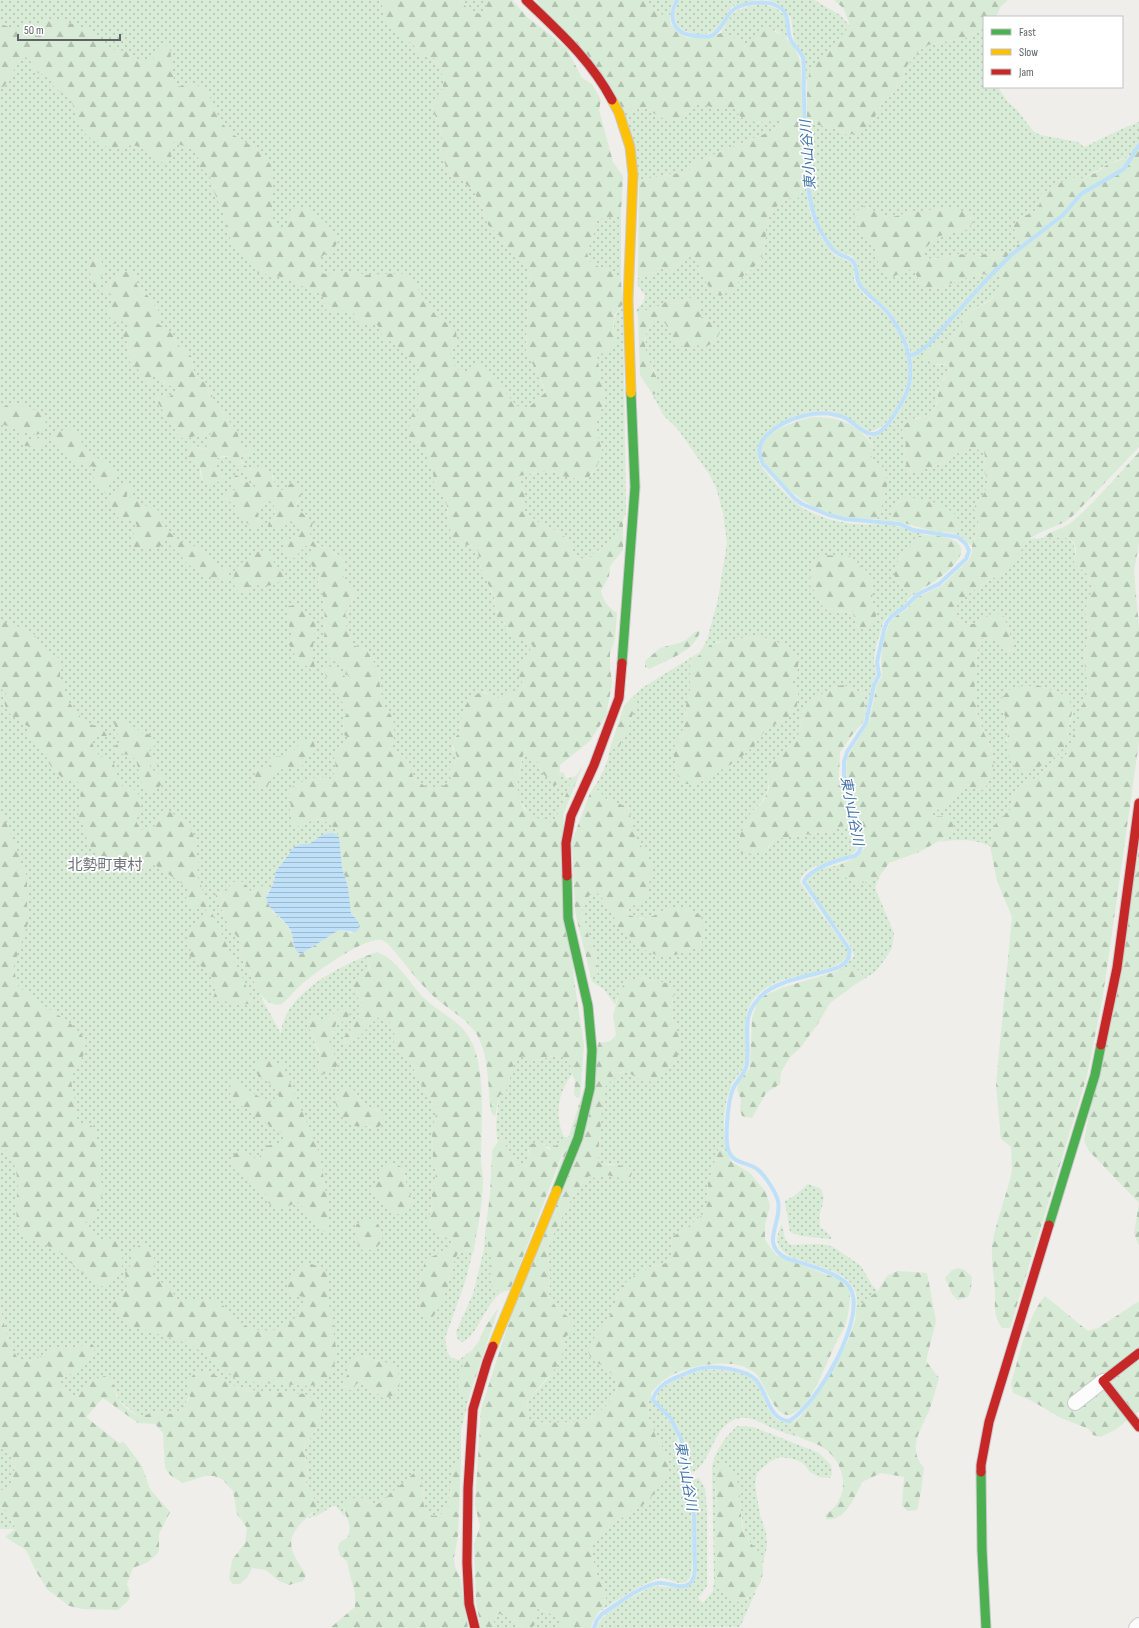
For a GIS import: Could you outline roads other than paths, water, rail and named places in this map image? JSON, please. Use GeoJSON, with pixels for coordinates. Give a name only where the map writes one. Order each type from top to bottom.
{"type":"FeatureCollection","features":[{"type":"Feature","properties":{"kind":"street"},"geometry":{"type":"LineString","coordinates":[[475,1628],[469,1604],[468,1563],[468,1488],[473,1409],[487,1362],[578,1138],[590,1088],[592,1050],[588,1006],[568,918],[566,843],[571,816],[594,765],[619,698],[635,487],[628,300],[634,175],[630,147],[619,113],[601,79],[572,44],[526,0]]}},
{"type":"Feature","properties":{"kind":"street"},"geometry":{"type":"LineString","coordinates":[[986,1628],[982,1550],[981,1465],[988,1422],[1095,1075],[1117,968],[1139,803]]}},
{"type":"Feature","properties":{"kind":"street"},"geometry":{"type":"LineString","coordinates":[[1075,1403],[1139,1353]]}},
{"type":"Feature","properties":{"kind":"street"},"geometry":{"type":"LineString","coordinates":[[1103,1381],[1139,1427]]}},
{"type":"Feature","properties":{"kind":"water"},"geometry":{"type":"Polygon","coordinates":[[[334,833],[339,837],[342,868],[348,887],[351,913],[358,922],[359,927],[356,932],[339,930],[301,954],[296,950],[291,931],[288,926],[274,912],[266,898],[274,882],[276,870],[293,848],[301,844],[309,844],[322,835],[334,833]]]}},
{"type":"Feature","properties":{"kind":"waterway","name":"東小山谷川"},"geometry":{"type":"LineString","coordinates":[[594,1628],[597,1620],[602,1614],[637,1591],[652,1584],[659,1583],[685,1586],[691,1583],[694,1578],[694,1516],[685,1455],[681,1439],[671,1419],[653,1400],[660,1388],[671,1380],[691,1371],[709,1367],[739,1371],[756,1380],[760,1385],[769,1405],[777,1416],[782,1420],[789,1421],[813,1398],[837,1359],[846,1338],[852,1317],[854,1300],[849,1286],[844,1281],[829,1273],[786,1258],[778,1252],[774,1246],[773,1239],[779,1209],[775,1193],[760,1171],[734,1159],[729,1152],[727,1120],[731,1094],[747,1066],[747,1023],[751,1009],[758,999],[768,991],[788,981],[841,966],[846,962],[849,956],[849,949],[804,882],[812,872],[819,868],[842,859],[855,856],[861,847],[844,774],[844,762],[847,752],[866,723],[874,685],[879,675],[877,662],[887,622],[918,594],[939,584],[966,559],[969,551],[966,544],[958,537],[913,530],[900,524],[845,519],[829,515],[802,504],[795,499],[763,464],[760,457],[760,446],[763,439],[774,429],[793,419],[804,416],[815,414],[837,415],[847,419],[867,433],[878,433],[894,416],[907,391],[910,380],[909,357],[906,346],[896,324],[889,314],[864,291],[859,284],[856,267],[853,261],[832,249],[824,237],[813,213],[807,178],[803,58],[790,38],[784,11],[771,3],[752,3],[739,6],[731,12],[720,28],[711,36],[691,35],[684,33],[675,26],[673,14],[677,0]]}},
{"type":"Feature","properties":{"kind":"waterway"},"geometry":{"type":"LineString","coordinates":[[909,356],[917,353],[928,345],[987,279],[1011,255],[1063,215],[1081,194],[1124,169],[1139,145]]}},
{"type":"Feature","properties":{"kind":"district","name":"北勢町東村"},"geometry":{"type":"Point","coordinates":[105,865]}}]}
